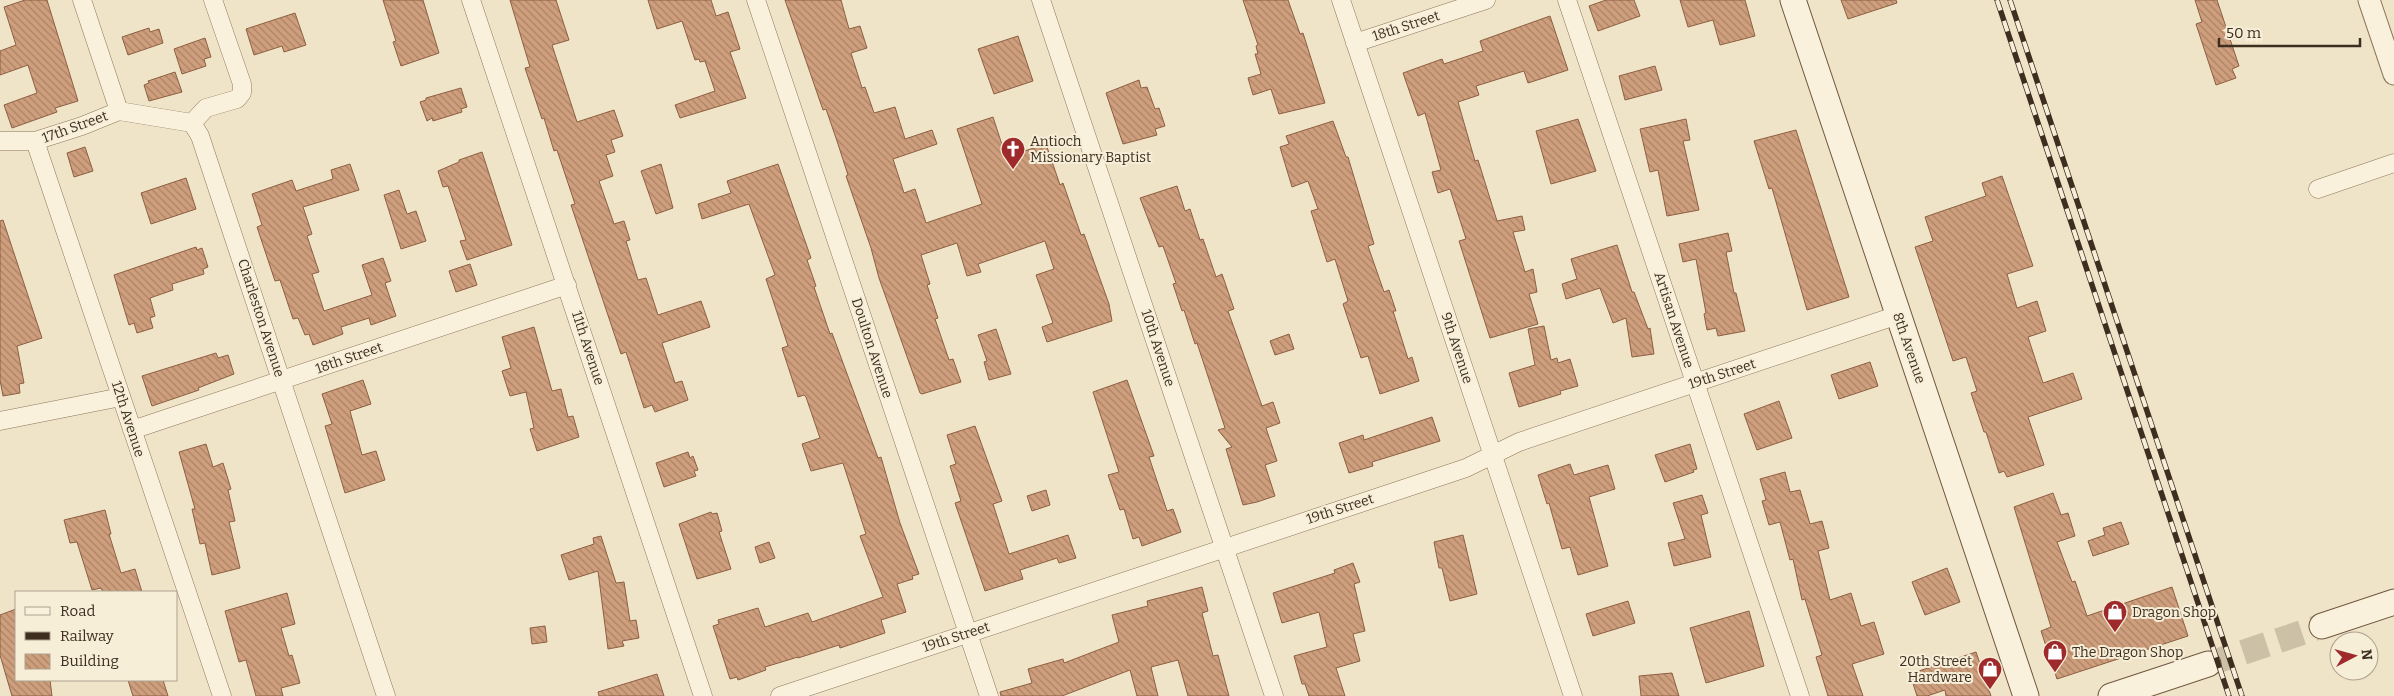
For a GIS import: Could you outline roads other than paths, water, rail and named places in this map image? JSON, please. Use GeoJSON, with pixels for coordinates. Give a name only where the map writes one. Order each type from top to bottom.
{"type":"FeatureCollection","features":[{"type":"Feature","properties":{"kind":"main road","name":"8th Avenue"},"geometry":{"type":"LineString","coordinates":[[1793,0],[2026,696]]}},
{"type":"Feature","properties":{"kind":"main road"},"geometry":{"type":"LineString","coordinates":[[2322,626],[2394,602]]}},
{"type":"Feature","properties":{"kind":"main road"},"geometry":{"type":"LineString","coordinates":[[2111,696],[2208,664]]}},
{"type":"Feature","properties":{"kind":"street"},"geometry":{"type":"LineString","coordinates":[[82,0],[119,111],[192,122],[206,108],[237,99],[242,93],[242,84],[213,0]]}},
{"type":"Feature","properties":{"kind":"street","name":"11th Avenue"},"geometry":{"type":"LineString","coordinates":[[471,0],[703,696]]}},
{"type":"Feature","properties":{"kind":"street","name":"Doulton Avenue"},"geometry":{"type":"LineString","coordinates":[[756,0],[989,696]]}},
{"type":"Feature","properties":{"kind":"street","name":"10th Avenue"},"geometry":{"type":"LineString","coordinates":[[1042,0],[1274,696]]}},
{"type":"Feature","properties":{"kind":"street","name":"9th Avenue"},"geometry":{"type":"LineString","coordinates":[[1340,0],[1573,696]]}},
{"type":"Feature","properties":{"kind":"street","name":"18th Street"},"geometry":{"type":"LineString","coordinates":[[1355,43],[1486,0]]}},
{"type":"Feature","properties":{"kind":"street","name":"Artisan Avenue"},"geometry":{"type":"LineString","coordinates":[[1567,0],[1800,696]]}},
{"type":"Feature","properties":{"kind":"street"},"geometry":{"type":"LineString","coordinates":[[2369,0],[2394,74]]}},
{"type":"Feature","properties":{"kind":"street","name":"17th Street"},"geometry":{"type":"LineString","coordinates":[[0,141],[35,141],[82,126],[119,111]]}},
{"type":"Feature","properties":{"kind":"street","name":"Charleston Avenue"},"geometry":{"type":"LineString","coordinates":[[192,122],[200,136],[212,169],[386,696]]}},
{"type":"Feature","properties":{"kind":"street","name":"12th Avenue"},"geometry":{"type":"LineString","coordinates":[[35,141],[222,696]]}},
{"type":"Feature","properties":{"kind":"street"},"geometry":{"type":"LineString","coordinates":[[2318,189],[2394,162]]}},
{"type":"Feature","properties":{"kind":"street","name":"18th Street"},"geometry":{"type":"LineString","coordinates":[[132,430],[567,285]]}},
{"type":"Feature","properties":{"kind":"street","name":"19th Street"},"geometry":{"type":"LineString","coordinates":[[780,696],[1466,468],[1528,438],[1898,315]]}},
{"type":"Feature","properties":{"kind":"street"},"geometry":{"type":"LineString","coordinates":[[0,421],[121,397]]}},
{"type":"Feature","properties":{"kind":"tunnel"},"geometry":{"type":"LineString","coordinates":[[2208,664],[2322,626]]}},
{"type":"Feature","properties":{"kind":"railway"},"geometry":{"type":"LineString","coordinates":[[1997,0],[2229,696]]}},
{"type":"Feature","properties":{"kind":"railway"},"geometry":{"type":"LineString","coordinates":[[2010,0],[2242,696]]}},
{"type":"Feature","properties":{"kind":"place","name":"Antioch Missionary Baptist"},"geometry":{"type":"Point","coordinates":[1013,170]}},
{"type":"Feature","properties":{"kind":"place","name":"Dragon Shop"},"geometry":{"type":"Point","coordinates":[2115,633]}},
{"type":"Feature","properties":{"kind":"place","name":"The Dragon Shop"},"geometry":{"type":"Point","coordinates":[2055,673]}},
{"type":"Feature","properties":{"kind":"place","name":"20th Street Hardware"},"geometry":{"type":"Point","coordinates":[1990,690]}}]}
